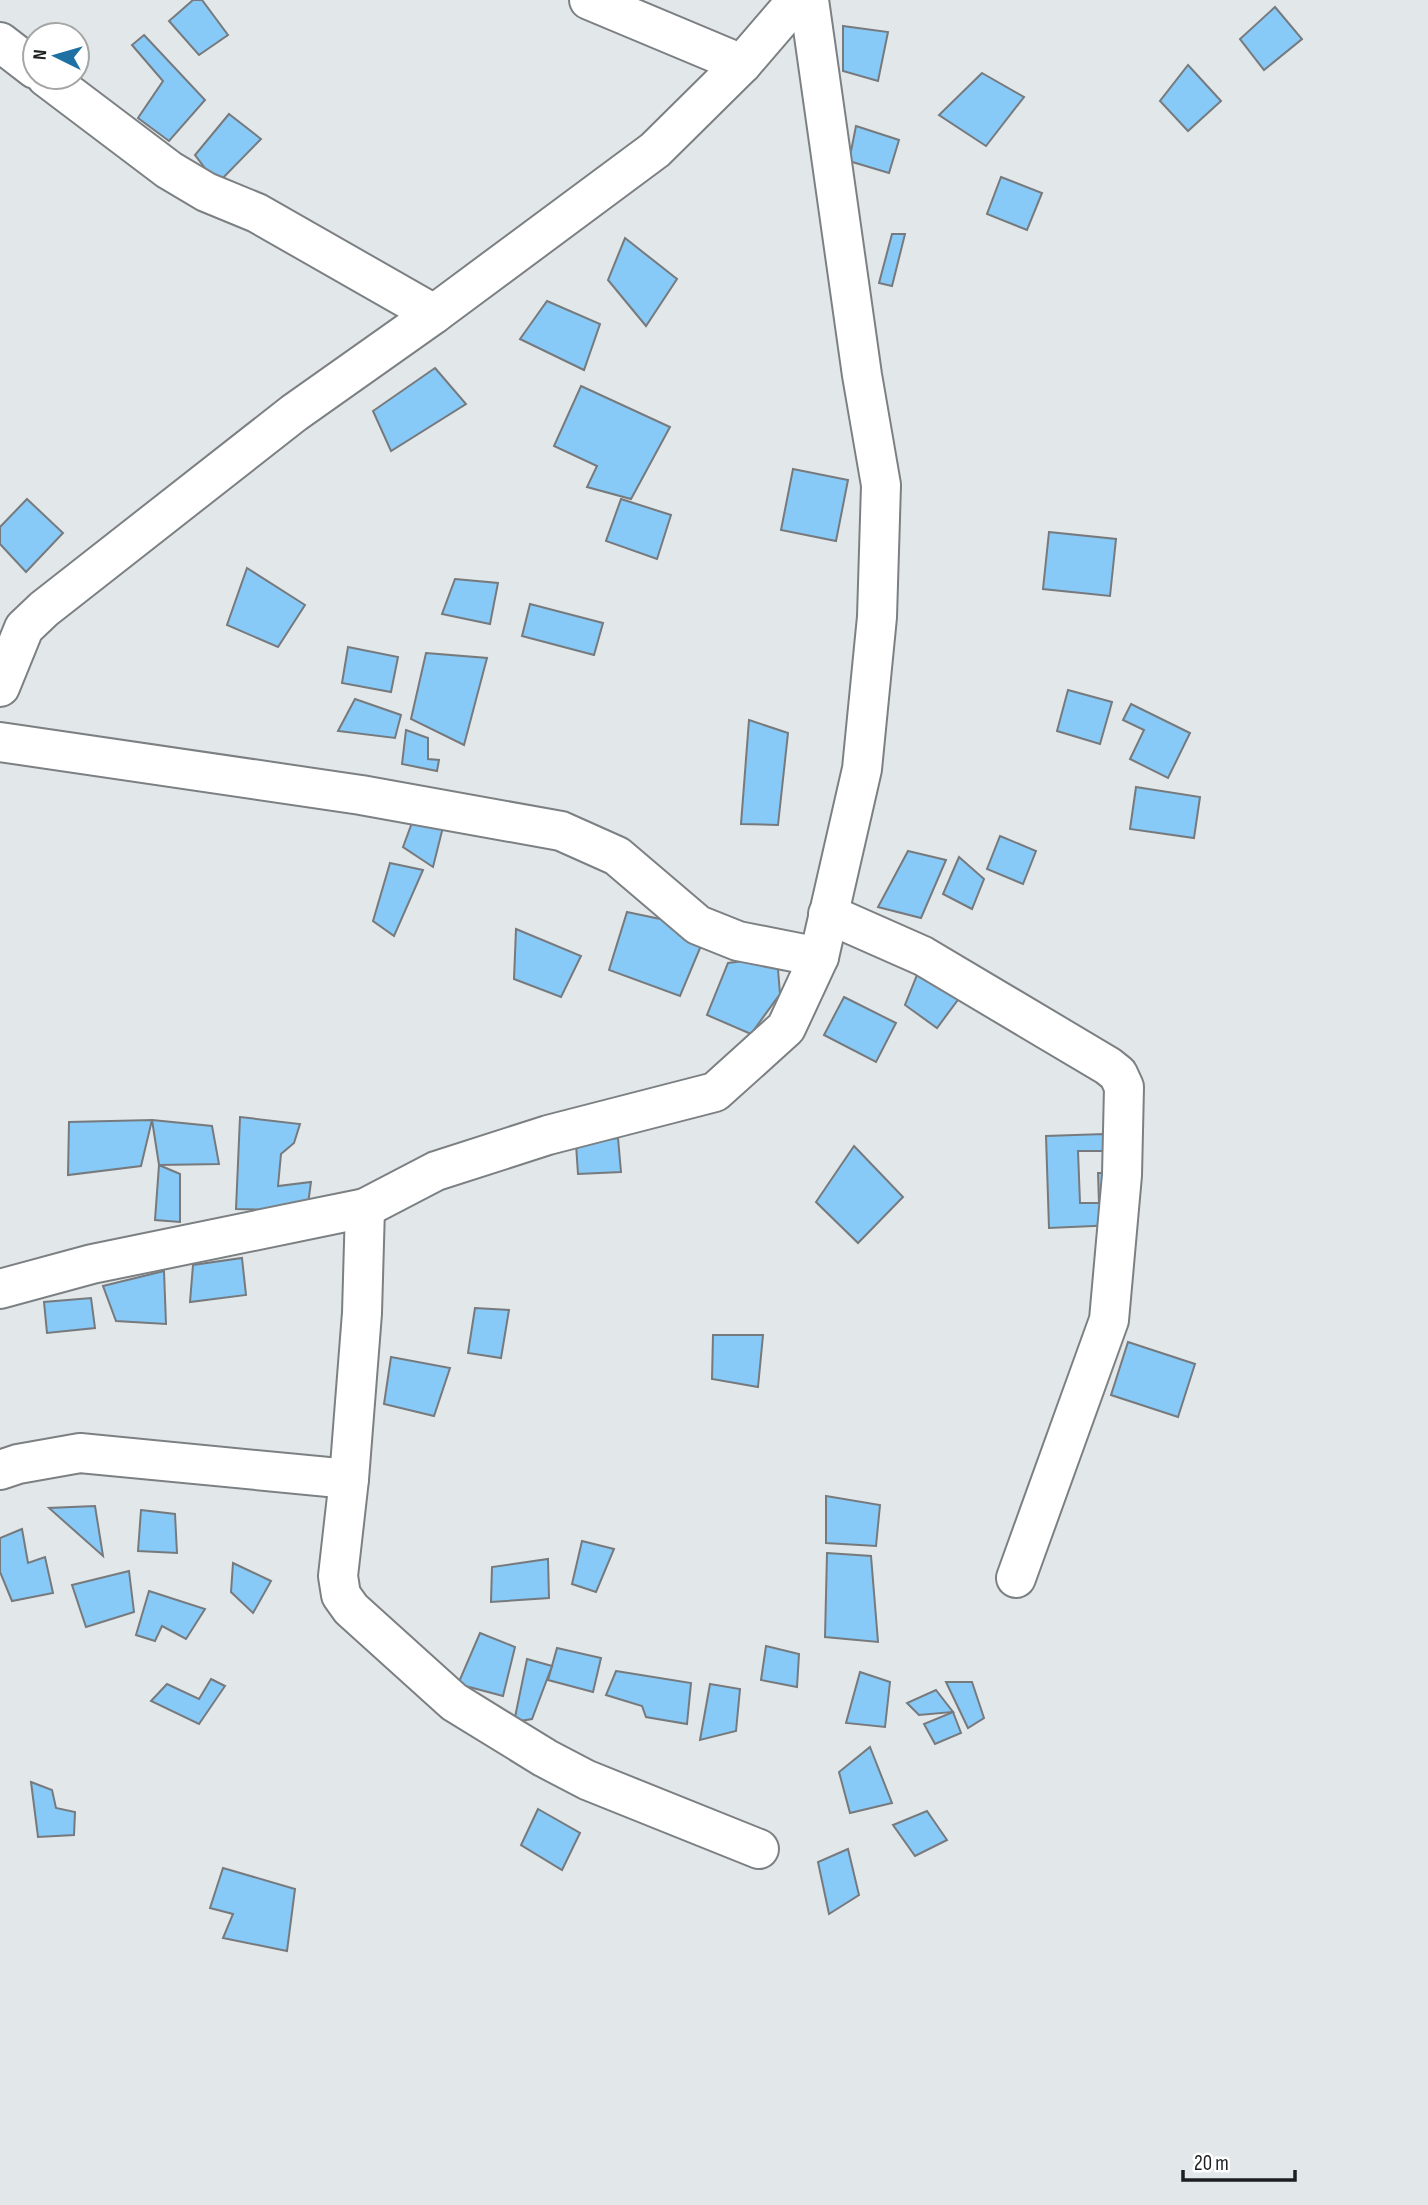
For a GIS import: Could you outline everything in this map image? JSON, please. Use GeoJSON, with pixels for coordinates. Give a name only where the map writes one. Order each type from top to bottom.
{"type":"FeatureCollection","features":[{"type":"Feature","properties":{"kind":"street"},"geometry":{"type":"LineString","coordinates":[[589,0],[742,64]]}},
{"type":"Feature","properties":{"kind":"street"},"geometry":{"type":"LineString","coordinates":[[0,687],[24,628],[44,609],[294,413],[434,314],[656,150],[742,64],[797,0]]}},
{"type":"Feature","properties":{"kind":"street"},"geometry":{"type":"LineString","coordinates":[[0,1289],[92,1264],[365,1208],[436,1171],[548,1135],[715,1092],[786,1028],[819,957],[862,769],[877,617],[881,485],[862,375],[809,0]]}},
{"type":"Feature","properties":{"kind":"street"},"geometry":{"type":"LineString","coordinates":[[0,43],[21,58]]}},
{"type":"Feature","properties":{"kind":"street"},"geometry":{"type":"LineString","coordinates":[[65,91],[169,170],[206,192],[257,213],[434,314]]}},
{"type":"Feature","properties":{"kind":"street"},"geometry":{"type":"LineString","coordinates":[[0,743],[361,795],[561,831],[617,856],[698,925],[738,941],[819,957]]}},
{"type":"Feature","properties":{"kind":"street"},"geometry":{"type":"LineString","coordinates":[[828,914],[923,956],[1108,1066],[1118,1074],[1125,1087],[1122,1175],[1109,1320],[1016,1578]]}},
{"type":"Feature","properties":{"kind":"street"},"geometry":{"type":"LineString","coordinates":[[365,1208],[362,1312],[349,1479],[338,1576],[341,1595],[352,1609],[454,1702],[545,1758],[587,1780],[759,1849]]}},
{"type":"Feature","properties":{"kind":"street"},"geometry":{"type":"LineString","coordinates":[[0,1470],[18,1464],[80,1453],[349,1479]]}},
{"type":"Feature","properties":{"kind":"building"},"geometry":{"type":"Polygon","coordinates":[[[193,0],[202,0],[228,35],[199,55],[169,21],[193,0]]]}},
{"type":"Feature","properties":{"kind":"building"},"geometry":{"type":"Polygon","coordinates":[[[1275,7],[1302,39],[1264,70],[1240,39],[1275,7]]]}},
{"type":"Feature","properties":{"kind":"building"},"geometry":{"type":"Polygon","coordinates":[[[843,26],[888,32],[878,81],[843,71],[843,26]]]}},
{"type":"Feature","properties":{"kind":"building"},"geometry":{"type":"Polygon","coordinates":[[[144,35],[205,100],[169,141],[138,118],[163,81],[132,45],[144,35]]]}},
{"type":"Feature","properties":{"kind":"building"},"geometry":{"type":"Polygon","coordinates":[[[1188,65],[1221,101],[1188,131],[1160,101],[1188,65]]]}},
{"type":"Feature","properties":{"kind":"building"},"geometry":{"type":"Polygon","coordinates":[[[982,73],[1024,97],[986,146],[939,115],[982,73]]]}},
{"type":"Feature","properties":{"kind":"building"},"geometry":{"type":"Polygon","coordinates":[[[229,114],[261,139],[217,184],[195,155],[229,114]]]}},
{"type":"Feature","properties":{"kind":"building"},"geometry":{"type":"Polygon","coordinates":[[[856,126],[899,140],[889,173],[849,161],[856,126]]]}},
{"type":"Feature","properties":{"kind":"building"},"geometry":{"type":"Polygon","coordinates":[[[1001,177],[1042,193],[1027,230],[987,214],[1001,177]]]}},
{"type":"Feature","properties":{"kind":"building"},"geometry":{"type":"Polygon","coordinates":[[[892,234],[905,234],[892,286],[879,283],[892,234]]]}},
{"type":"Feature","properties":{"kind":"building"},"geometry":{"type":"Polygon","coordinates":[[[625,238],[677,279],[646,326],[608,280],[625,238]]]}},
{"type":"Feature","properties":{"kind":"building"},"geometry":{"type":"Polygon","coordinates":[[[547,301],[600,324],[584,370],[520,339],[547,301]]]}},
{"type":"Feature","properties":{"kind":"building"},"geometry":{"type":"Polygon","coordinates":[[[435,368],[466,404],[391,451],[373,411],[435,368]]]}},
{"type":"Feature","properties":{"kind":"building"},"geometry":{"type":"Polygon","coordinates":[[[581,386],[670,427],[631,499],[587,487],[597,466],[554,446],[581,386]]]}},
{"type":"Feature","properties":{"kind":"building"},"geometry":{"type":"Polygon","coordinates":[[[793,469],[848,480],[836,541],[781,530],[793,469]]]}},
{"type":"Feature","properties":{"kind":"building"},"geometry":{"type":"Polygon","coordinates":[[[27,499],[63,533],[26,572],[0,544],[0,527],[27,499]]]}},
{"type":"Feature","properties":{"kind":"building"},"geometry":{"type":"Polygon","coordinates":[[[621,499],[671,515],[657,559],[606,541],[621,499]]]}},
{"type":"Feature","properties":{"kind":"building"},"geometry":{"type":"Polygon","coordinates":[[[1049,532],[1116,539],[1110,596],[1043,589],[1049,532]]]}},
{"type":"Feature","properties":{"kind":"building"},"geometry":{"type":"Polygon","coordinates":[[[247,568],[305,605],[278,647],[227,625],[247,568]]]}},
{"type":"Feature","properties":{"kind":"building"},"geometry":{"type":"Polygon","coordinates":[[[455,579],[498,583],[490,624],[442,614],[455,579]]]}},
{"type":"Feature","properties":{"kind":"building"},"geometry":{"type":"Polygon","coordinates":[[[530,604],[603,623],[594,655],[522,636],[530,604]]]}},
{"type":"Feature","properties":{"kind":"building"},"geometry":{"type":"Polygon","coordinates":[[[348,647],[398,657],[391,692],[342,683],[348,647]]]}},
{"type":"Feature","properties":{"kind":"building"},"geometry":{"type":"Polygon","coordinates":[[[426,653],[487,658],[464,745],[411,719],[426,653]]]}},
{"type":"Feature","properties":{"kind":"building"},"geometry":{"type":"Polygon","coordinates":[[[1068,690],[1112,702],[1100,744],[1057,731],[1068,690]]]}},
{"type":"Feature","properties":{"kind":"building"},"geometry":{"type":"Polygon","coordinates":[[[355,699],[401,715],[395,738],[338,731],[355,699]]]}},
{"type":"Feature","properties":{"kind":"building"},"geometry":{"type":"Polygon","coordinates":[[[1131,704],[1190,733],[1168,778],[1130,759],[1144,730],[1123,720],[1131,704]]]}},
{"type":"Feature","properties":{"kind":"building"},"geometry":{"type":"Polygon","coordinates":[[[749,720],[788,733],[778,825],[741,824],[749,720]]]}},
{"type":"Feature","properties":{"kind":"building"},"geometry":{"type":"Polygon","coordinates":[[[406,730],[428,738],[428,759],[439,760],[437,771],[402,764],[406,730]]]}},
{"type":"Feature","properties":{"kind":"building"},"geometry":{"type":"Polygon","coordinates":[[[1136,787],[1200,797],[1194,838],[1130,829],[1136,787]]]}},
{"type":"Feature","properties":{"kind":"building"},"geometry":{"type":"Polygon","coordinates":[[[416,812],[445,819],[433,867],[403,847],[416,812]]]}},
{"type":"Feature","properties":{"kind":"building"},"geometry":{"type":"Polygon","coordinates":[[[1000,836],[1036,851],[1023,884],[987,869],[1000,836]]]}},
{"type":"Feature","properties":{"kind":"building"},"geometry":{"type":"Polygon","coordinates":[[[908,851],[946,860],[921,918],[878,907],[908,851]]]}},
{"type":"Feature","properties":{"kind":"building"},"geometry":{"type":"Polygon","coordinates":[[[959,857],[984,879],[972,909],[943,894],[959,857]]]}},
{"type":"Feature","properties":{"kind":"building"},"geometry":{"type":"Polygon","coordinates":[[[390,863],[423,870],[394,936],[373,921],[390,863]]]}},
{"type":"Feature","properties":{"kind":"building"},"geometry":{"type":"Polygon","coordinates":[[[627,912],[708,929],[680,996],[609,970],[627,912]]]}},
{"type":"Feature","properties":{"kind":"building"},"geometry":{"type":"Polygon","coordinates":[[[516,929],[581,956],[561,997],[514,979],[516,929]]]}},
{"type":"Feature","properties":{"kind":"building"},"geometry":{"type":"Polygon","coordinates":[[[777,957],[780,994],[751,1034],[707,1015],[728,963],[777,957]]]}},
{"type":"Feature","properties":{"kind":"building"},"geometry":{"type":"Polygon","coordinates":[[[919,970],[960,997],[937,1028],[905,1005],[919,970]]]}},
{"type":"Feature","properties":{"kind":"building"},"geometry":{"type":"Polygon","coordinates":[[[844,997],[896,1023],[876,1062],[824,1035],[844,997]]]}},
{"type":"Feature","properties":{"kind":"building"},"geometry":{"type":"Polygon","coordinates":[[[240,1117],[300,1124],[294,1143],[281,1154],[278,1186],[311,1182],[307,1211],[236,1209],[240,1117]]]}},
{"type":"Feature","properties":{"kind":"building"},"geometry":{"type":"Polygon","coordinates":[[[152,1120],[141,1166],[68,1175],[69,1122],[152,1120]]]}},
{"type":"Feature","properties":{"kind":"building"},"geometry":{"type":"Polygon","coordinates":[[[152,1120],[212,1126],[219,1164],[159,1165],[152,1120]]]}},
{"type":"Feature","properties":{"kind":"building"},"geometry":{"type":"Polygon","coordinates":[[[1104,1134],[1104,1151],[1078,1151],[1080,1203],[1099,1203],[1098,1173],[1114,1173],[1116,1225],[1049,1228],[1046,1136],[1104,1134]]]}},
{"type":"Feature","properties":{"kind":"building"},"geometry":{"type":"Polygon","coordinates":[[[618,1138],[621,1172],[578,1174],[576,1144],[618,1138]]]}},
{"type":"Feature","properties":{"kind":"building"},"geometry":{"type":"Polygon","coordinates":[[[854,1146],[903,1197],[858,1243],[816,1202],[854,1146]]]}},
{"type":"Feature","properties":{"kind":"building"},"geometry":{"type":"Polygon","coordinates":[[[159,1165],[180,1174],[180,1222],[155,1220],[159,1165]]]}},
{"type":"Feature","properties":{"kind":"building"},"geometry":{"type":"Polygon","coordinates":[[[242,1258],[246,1295],[190,1302],[193,1265],[242,1258]]]}},
{"type":"Feature","properties":{"kind":"building"},"geometry":{"type":"Polygon","coordinates":[[[164,1271],[166,1324],[116,1321],[103,1286],[164,1271]]]}},
{"type":"Feature","properties":{"kind":"building"},"geometry":{"type":"Polygon","coordinates":[[[91,1298],[95,1328],[47,1333],[44,1302],[91,1298]]]}},
{"type":"Feature","properties":{"kind":"building"},"geometry":{"type":"Polygon","coordinates":[[[475,1308],[509,1310],[501,1358],[468,1353],[475,1308]]]}},
{"type":"Feature","properties":{"kind":"building"},"geometry":{"type":"Polygon","coordinates":[[[713,1335],[763,1335],[758,1387],[712,1379],[713,1335]]]}},
{"type":"Feature","properties":{"kind":"building"},"geometry":{"type":"Polygon","coordinates":[[[1128,1342],[1195,1364],[1178,1417],[1111,1395],[1128,1342]]]}},
{"type":"Feature","properties":{"kind":"building"},"geometry":{"type":"Polygon","coordinates":[[[391,1357],[450,1368],[434,1416],[384,1404],[391,1357]]]}},
{"type":"Feature","properties":{"kind":"building"},"geometry":{"type":"Polygon","coordinates":[[[826,1496],[880,1505],[876,1546],[826,1543],[826,1496]]]}},
{"type":"Feature","properties":{"kind":"building"},"geometry":{"type":"Polygon","coordinates":[[[95,1506],[103,1556],[49,1508],[95,1506]]]}},
{"type":"Feature","properties":{"kind":"building"},"geometry":{"type":"Polygon","coordinates":[[[141,1510],[175,1514],[177,1553],[138,1551],[141,1510]]]}},
{"type":"Feature","properties":{"kind":"building"},"geometry":{"type":"Polygon","coordinates":[[[22,1529],[28,1563],[45,1557],[53,1593],[12,1601],[0,1572],[0,1538],[22,1529]]]}},
{"type":"Feature","properties":{"kind":"building"},"geometry":{"type":"Polygon","coordinates":[[[582,1541],[614,1549],[596,1592],[572,1584],[582,1541]]]}},
{"type":"Feature","properties":{"kind":"building"},"geometry":{"type":"Polygon","coordinates":[[[827,1553],[871,1556],[878,1642],[825,1637],[827,1553]]]}},
{"type":"Feature","properties":{"kind":"building"},"geometry":{"type":"Polygon","coordinates":[[[548,1559],[549,1598],[491,1602],[492,1567],[548,1559]]]}},
{"type":"Feature","properties":{"kind":"building"},"geometry":{"type":"Polygon","coordinates":[[[233,1563],[271,1581],[253,1613],[231,1592],[233,1563]]]}},
{"type":"Feature","properties":{"kind":"building"},"geometry":{"type":"Polygon","coordinates":[[[129,1571],[134,1612],[86,1627],[72,1585],[129,1571]]]}},
{"type":"Feature","properties":{"kind":"building"},"geometry":{"type":"Polygon","coordinates":[[[149,1591],[205,1609],[186,1639],[162,1626],[155,1641],[136,1635],[149,1591]]]}},
{"type":"Feature","properties":{"kind":"building"},"geometry":{"type":"Polygon","coordinates":[[[480,1633],[515,1647],[503,1696],[458,1684],[480,1633]]]}},
{"type":"Feature","properties":{"kind":"building"},"geometry":{"type":"Polygon","coordinates":[[[766,1646],[799,1654],[797,1687],[761,1680],[766,1646]]]}},
{"type":"Feature","properties":{"kind":"building"},"geometry":{"type":"Polygon","coordinates":[[[557,1648],[601,1658],[593,1692],[548,1680],[557,1648]]]}},
{"type":"Feature","properties":{"kind":"building"},"geometry":{"type":"Polygon","coordinates":[[[527,1659],[552,1666],[532,1719],[514,1722],[527,1659]]]}},
{"type":"Feature","properties":{"kind":"building"},"geometry":{"type":"Polygon","coordinates":[[[616,1671],[691,1683],[687,1724],[646,1717],[642,1706],[606,1695],[616,1671]]]}},
{"type":"Feature","properties":{"kind":"building"},"geometry":{"type":"Polygon","coordinates":[[[860,1672],[890,1682],[885,1727],[846,1723],[860,1672]]]}},
{"type":"Feature","properties":{"kind":"building"},"geometry":{"type":"Polygon","coordinates":[[[211,1679],[225,1686],[199,1724],[151,1701],[167,1684],[199,1699],[211,1679]]]}},
{"type":"Feature","properties":{"kind":"building"},"geometry":{"type":"Polygon","coordinates":[[[946,1682],[972,1682],[984,1718],[968,1728],[946,1682]]]}},
{"type":"Feature","properties":{"kind":"building"},"geometry":{"type":"Polygon","coordinates":[[[710,1684],[740,1689],[736,1731],[700,1740],[710,1684]]]}},
{"type":"Feature","properties":{"kind":"building"},"geometry":{"type":"Polygon","coordinates":[[[936,1690],[953,1712],[919,1715],[907,1703],[936,1690]]]}},
{"type":"Feature","properties":{"kind":"building"},"geometry":{"type":"Polygon","coordinates":[[[953,1712],[961,1733],[935,1744],[924,1724],[953,1712]]]}},
{"type":"Feature","properties":{"kind":"building"},"geometry":{"type":"Polygon","coordinates":[[[870,1747],[892,1803],[850,1813],[839,1772],[870,1747]]]}},
{"type":"Feature","properties":{"kind":"building"},"geometry":{"type":"Polygon","coordinates":[[[31,1782],[52,1790],[56,1808],[75,1812],[74,1835],[38,1837],[31,1782]]]}},
{"type":"Feature","properties":{"kind":"building"},"geometry":{"type":"Polygon","coordinates":[[[538,1809],[580,1833],[562,1870],[521,1845],[538,1809]]]}},
{"type":"Feature","properties":{"kind":"building"},"geometry":{"type":"Polygon","coordinates":[[[927,1811],[947,1840],[915,1856],[893,1825],[927,1811]]]}},
{"type":"Feature","properties":{"kind":"building"},"geometry":{"type":"Polygon","coordinates":[[[848,1849],[859,1895],[829,1914],[818,1862],[848,1849]]]}},
{"type":"Feature","properties":{"kind":"building"},"geometry":{"type":"Polygon","coordinates":[[[223,1868],[295,1889],[287,1951],[223,1938],[233,1914],[210,1908],[223,1868]]]}}]}
